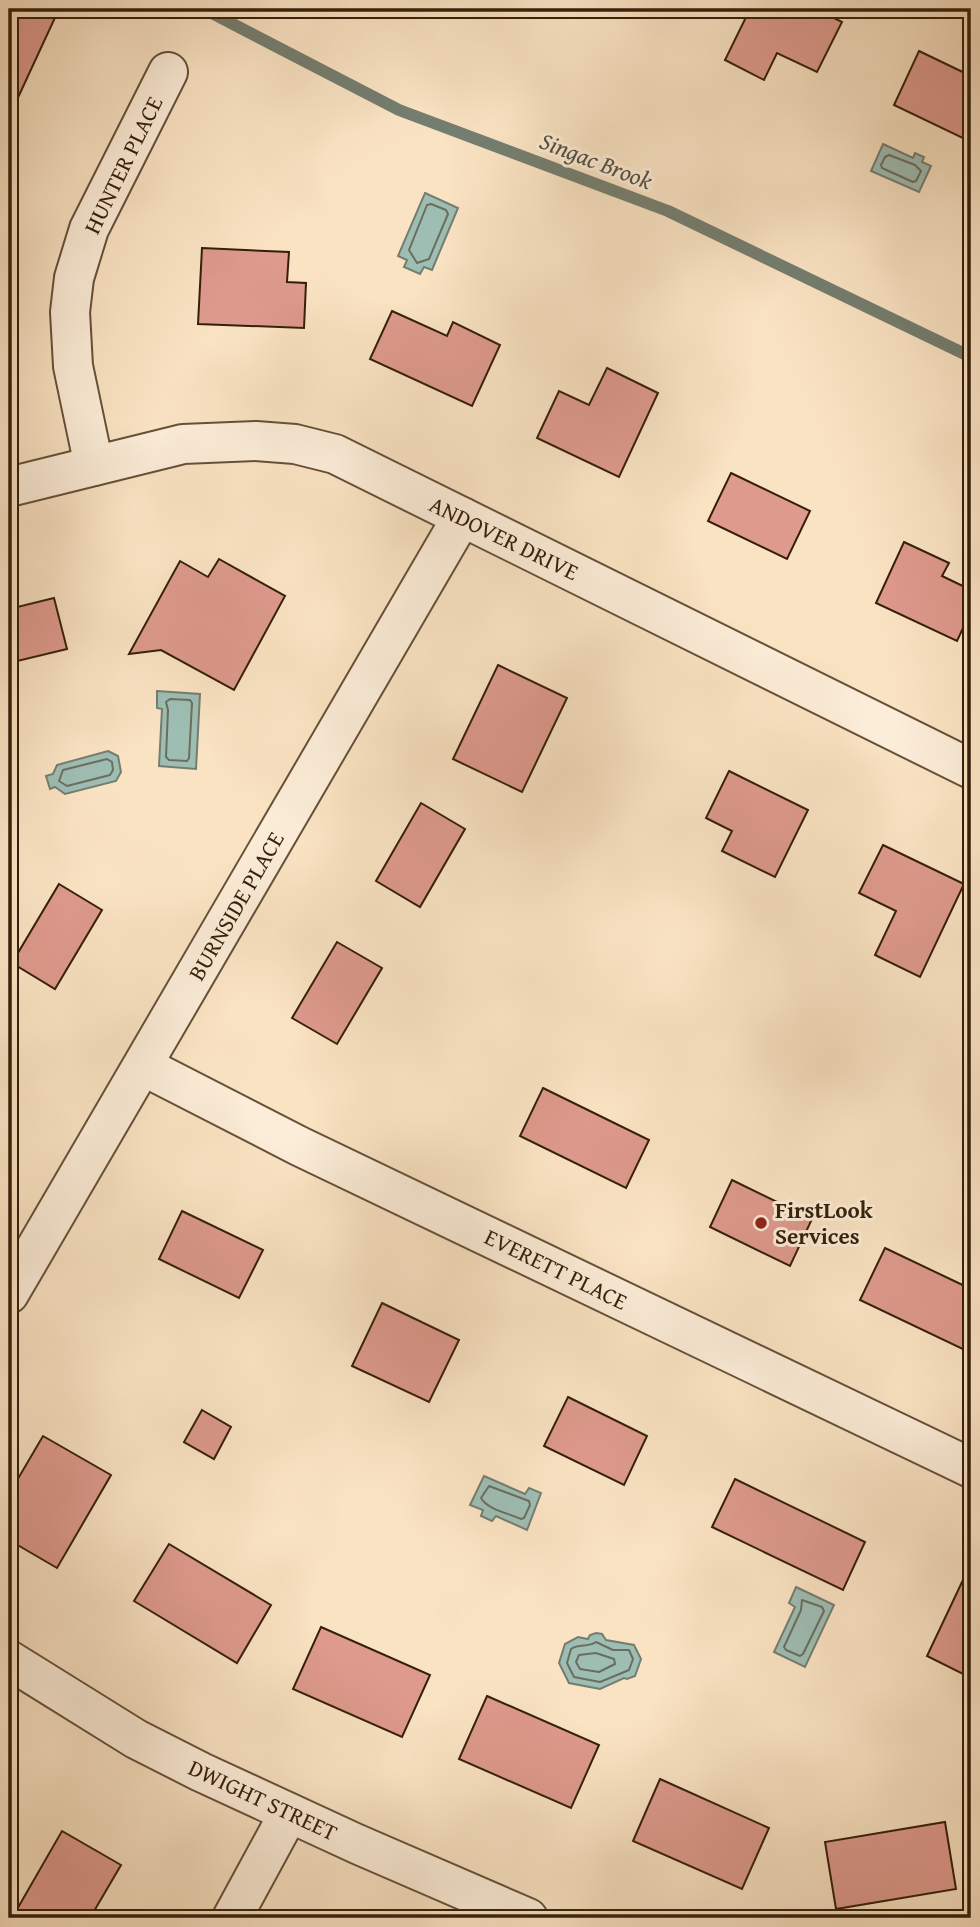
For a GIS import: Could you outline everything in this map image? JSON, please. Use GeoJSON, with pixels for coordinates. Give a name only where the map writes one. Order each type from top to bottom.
{"type":"FeatureCollection","features":[{"type":"Feature","properties":{"kind":"street","name":"HUNTER PLACE"},"geometry":{"type":"LineString","coordinates":[[94,466],[73,366],[70,313],[74,278],[89,229],[168,72]]}},
{"type":"Feature","properties":{"kind":"street","name":"ANDOVER DRIVE"},"geometry":{"type":"LineString","coordinates":[[9,486],[183,444],[256,441],[295,444],[335,454],[971,769]]}},
{"type":"Feature","properties":{"kind":"street","name":"BURNSIDE PLACE"},"geometry":{"type":"LineString","coordinates":[[9,1294],[462,517]]}},
{"type":"Feature","properties":{"kind":"street","name":"EVERETT PLACE"},"geometry":{"type":"LineString","coordinates":[[143,1066],[299,1146],[971,1468]]}},
{"type":"Feature","properties":{"kind":"street","name":"DWIGHT STREET"},"geometry":{"type":"LineString","coordinates":[[9,1660],[136,1739],[289,1813],[528,1918]]}},
{"type":"Feature","properties":{"kind":"street"},"geometry":{"type":"LineString","coordinates":[[232,1918],[289,1813]]}},
{"type":"Feature","properties":{"kind":"water"},"geometry":{"type":"Polygon","coordinates":[[[883,144],[913,158],[915,153],[924,157],[922,162],[931,166],[919,192],[871,171],[883,144]]]}},
{"type":"Feature","properties":{"kind":"water"},"geometry":{"type":"Polygon","coordinates":[[[425,193],[458,208],[432,270],[424,267],[420,274],[404,267],[407,260],[398,256],[425,193]]]}},
{"type":"Feature","properties":{"kind":"water"},"geometry":{"type":"Polygon","coordinates":[[[157,691],[200,694],[196,769],[159,766],[162,709],[157,708],[157,691]]]}},
{"type":"Feature","properties":{"kind":"water"},"geometry":{"type":"Polygon","coordinates":[[[108,751],[118,756],[121,772],[116,781],[65,794],[55,787],[50,789],[46,776],[53,774],[57,765],[108,751]]]}},
{"type":"Feature","properties":{"kind":"water"},"geometry":{"type":"Polygon","coordinates":[[[484,1476],[525,1494],[529,1488],[541,1493],[527,1530],[496,1516],[492,1521],[481,1516],[483,1510],[470,1505],[484,1476]]]}},
{"type":"Feature","properties":{"kind":"water"},"geometry":{"type":"Polygon","coordinates":[[[796,1587],[834,1605],[805,1667],[774,1652],[795,1607],[789,1603],[796,1587]]]}},
{"type":"Feature","properties":{"kind":"water"},"geometry":{"type":"Polygon","coordinates":[[[596,1633],[602,1634],[606,1640],[634,1645],[641,1659],[635,1676],[600,1689],[569,1683],[559,1663],[565,1644],[578,1637],[588,1639],[596,1633]]]}},
{"type":"Feature","properties":{"kind":"building"},"geometry":{"type":"Polygon","coordinates":[[[9,9],[59,9],[9,117],[9,9]]]}},
{"type":"Feature","properties":{"kind":"building"},"geometry":{"type":"Polygon","coordinates":[[[750,9],[816,9],[842,22],[817,72],[777,53],[764,80],[725,60],[750,9]]]}},
{"type":"Feature","properties":{"kind":"building"},"geometry":{"type":"Polygon","coordinates":[[[919,51],[971,76],[971,142],[894,105],[919,51]]]}},
{"type":"Feature","properties":{"kind":"building"},"geometry":{"type":"Polygon","coordinates":[[[202,248],[289,252],[287,282],[306,283],[304,328],[198,324],[202,248]]]}},
{"type":"Feature","properties":{"kind":"building"},"geometry":{"type":"Polygon","coordinates":[[[392,311],[447,336],[453,322],[500,345],[472,406],[370,359],[392,311]]]}},
{"type":"Feature","properties":{"kind":"building"},"geometry":{"type":"Polygon","coordinates":[[[607,368],[658,393],[619,477],[537,438],[559,391],[589,405],[607,368]]]}},
{"type":"Feature","properties":{"kind":"building"},"geometry":{"type":"Polygon","coordinates":[[[731,473],[810,511],[787,559],[708,521],[731,473]]]}},
{"type":"Feature","properties":{"kind":"building"},"geometry":{"type":"Polygon","coordinates":[[[904,542],[949,563],[942,576],[971,590],[971,611],[957,641],[876,603],[904,542]]]}},
{"type":"Feature","properties":{"kind":"building"},"geometry":{"type":"Polygon","coordinates":[[[219,559],[285,596],[234,690],[161,650],[129,654],[180,561],[208,577],[219,559]]]}},
{"type":"Feature","properties":{"kind":"building"},"geometry":{"type":"Polygon","coordinates":[[[54,598],[67,649],[9,663],[9,609],[54,598]]]}},
{"type":"Feature","properties":{"kind":"building"},"geometry":{"type":"Polygon","coordinates":[[[498,665],[567,698],[522,792],[453,759],[498,665]]]}},
{"type":"Feature","properties":{"kind":"building"},"geometry":{"type":"Polygon","coordinates":[[[729,771],[808,810],[775,877],[722,851],[732,831],[706,818],[729,771]]]}},
{"type":"Feature","properties":{"kind":"building"},"geometry":{"type":"Polygon","coordinates":[[[421,803],[465,829],[420,907],[376,881],[421,803]]]}},
{"type":"Feature","properties":{"kind":"building"},"geometry":{"type":"Polygon","coordinates":[[[883,845],[964,884],[920,977],[875,955],[896,911],[859,893],[883,845]]]}},
{"type":"Feature","properties":{"kind":"building"},"geometry":{"type":"Polygon","coordinates":[[[59,884],[102,910],[55,989],[12,963],[59,884]]]}},
{"type":"Feature","properties":{"kind":"building"},"geometry":{"type":"Polygon","coordinates":[[[337,942],[382,968],[337,1044],[292,1018],[337,942]]]}},
{"type":"Feature","properties":{"kind":"building"},"geometry":{"type":"Polygon","coordinates":[[[543,1088],[649,1140],[626,1188],[520,1136],[543,1088]]]}},
{"type":"Feature","properties":{"kind":"building","name":"FirstLook Services"},"geometry":{"type":"Polygon","coordinates":[[[732,1180],[812,1219],[790,1266],[710,1227],[732,1180]]]}},
{"type":"Feature","properties":{"kind":"building"},"geometry":{"type":"Polygon","coordinates":[[[182,1211],[263,1250],[239,1298],[159,1259],[182,1211]]]}},
{"type":"Feature","properties":{"kind":"building"},"geometry":{"type":"Polygon","coordinates":[[[885,1248],[971,1289],[971,1353],[860,1300],[885,1248]]]}},
{"type":"Feature","properties":{"kind":"building"},"geometry":{"type":"Polygon","coordinates":[[[382,1303],[459,1340],[429,1402],[352,1366],[382,1303]]]}},
{"type":"Feature","properties":{"kind":"building"},"geometry":{"type":"Polygon","coordinates":[[[568,1397],[647,1436],[624,1485],[544,1446],[568,1397]]]}},
{"type":"Feature","properties":{"kind":"building"},"geometry":{"type":"Polygon","coordinates":[[[202,1410],[231,1427],[214,1459],[184,1442],[202,1410]]]}},
{"type":"Feature","properties":{"kind":"building"},"geometry":{"type":"Polygon","coordinates":[[[43,1436],[111,1475],[57,1568],[9,1540],[9,1494],[43,1436]]]}},
{"type":"Feature","properties":{"kind":"building"},"geometry":{"type":"Polygon","coordinates":[[[735,1479],[865,1542],[843,1590],[712,1527],[735,1479]]]}},
{"type":"Feature","properties":{"kind":"building"},"geometry":{"type":"Polygon","coordinates":[[[169,1544],[271,1605],[237,1663],[134,1601],[169,1544]]]}},
{"type":"Feature","properties":{"kind":"building"},"geometry":{"type":"Polygon","coordinates":[[[971,1563],[971,1678],[927,1656],[971,1563]]]}},
{"type":"Feature","properties":{"kind":"building"},"geometry":{"type":"Polygon","coordinates":[[[321,1627],[430,1675],[402,1737],[293,1689],[321,1627]]]}},
{"type":"Feature","properties":{"kind":"building"},"geometry":{"type":"Polygon","coordinates":[[[487,1696],[599,1745],[571,1808],[459,1759],[487,1696]]]}},
{"type":"Feature","properties":{"kind":"building"},"geometry":{"type":"Polygon","coordinates":[[[660,1779],[769,1828],[742,1889],[633,1841],[660,1779]]]}},
{"type":"Feature","properties":{"kind":"building"},"geometry":{"type":"Polygon","coordinates":[[[945,1822],[956,1889],[836,1909],[825,1842],[945,1822]]]}},
{"type":"Feature","properties":{"kind":"building"},"geometry":{"type":"Polygon","coordinates":[[[62,1831],[121,1865],[90,1918],[12,1918],[62,1831]]]}},
{"type":"Feature","properties":{"kind":"waterway","name":"Singac Brook"},"geometry":{"type":"LineString","coordinates":[[204,9],[399,110],[668,211],[971,357]]}},
{"type":"Feature","properties":{"kind":"place","name":"FirstLook Services"},"geometry":{"type":"Point","coordinates":[761,1223]}}]}
